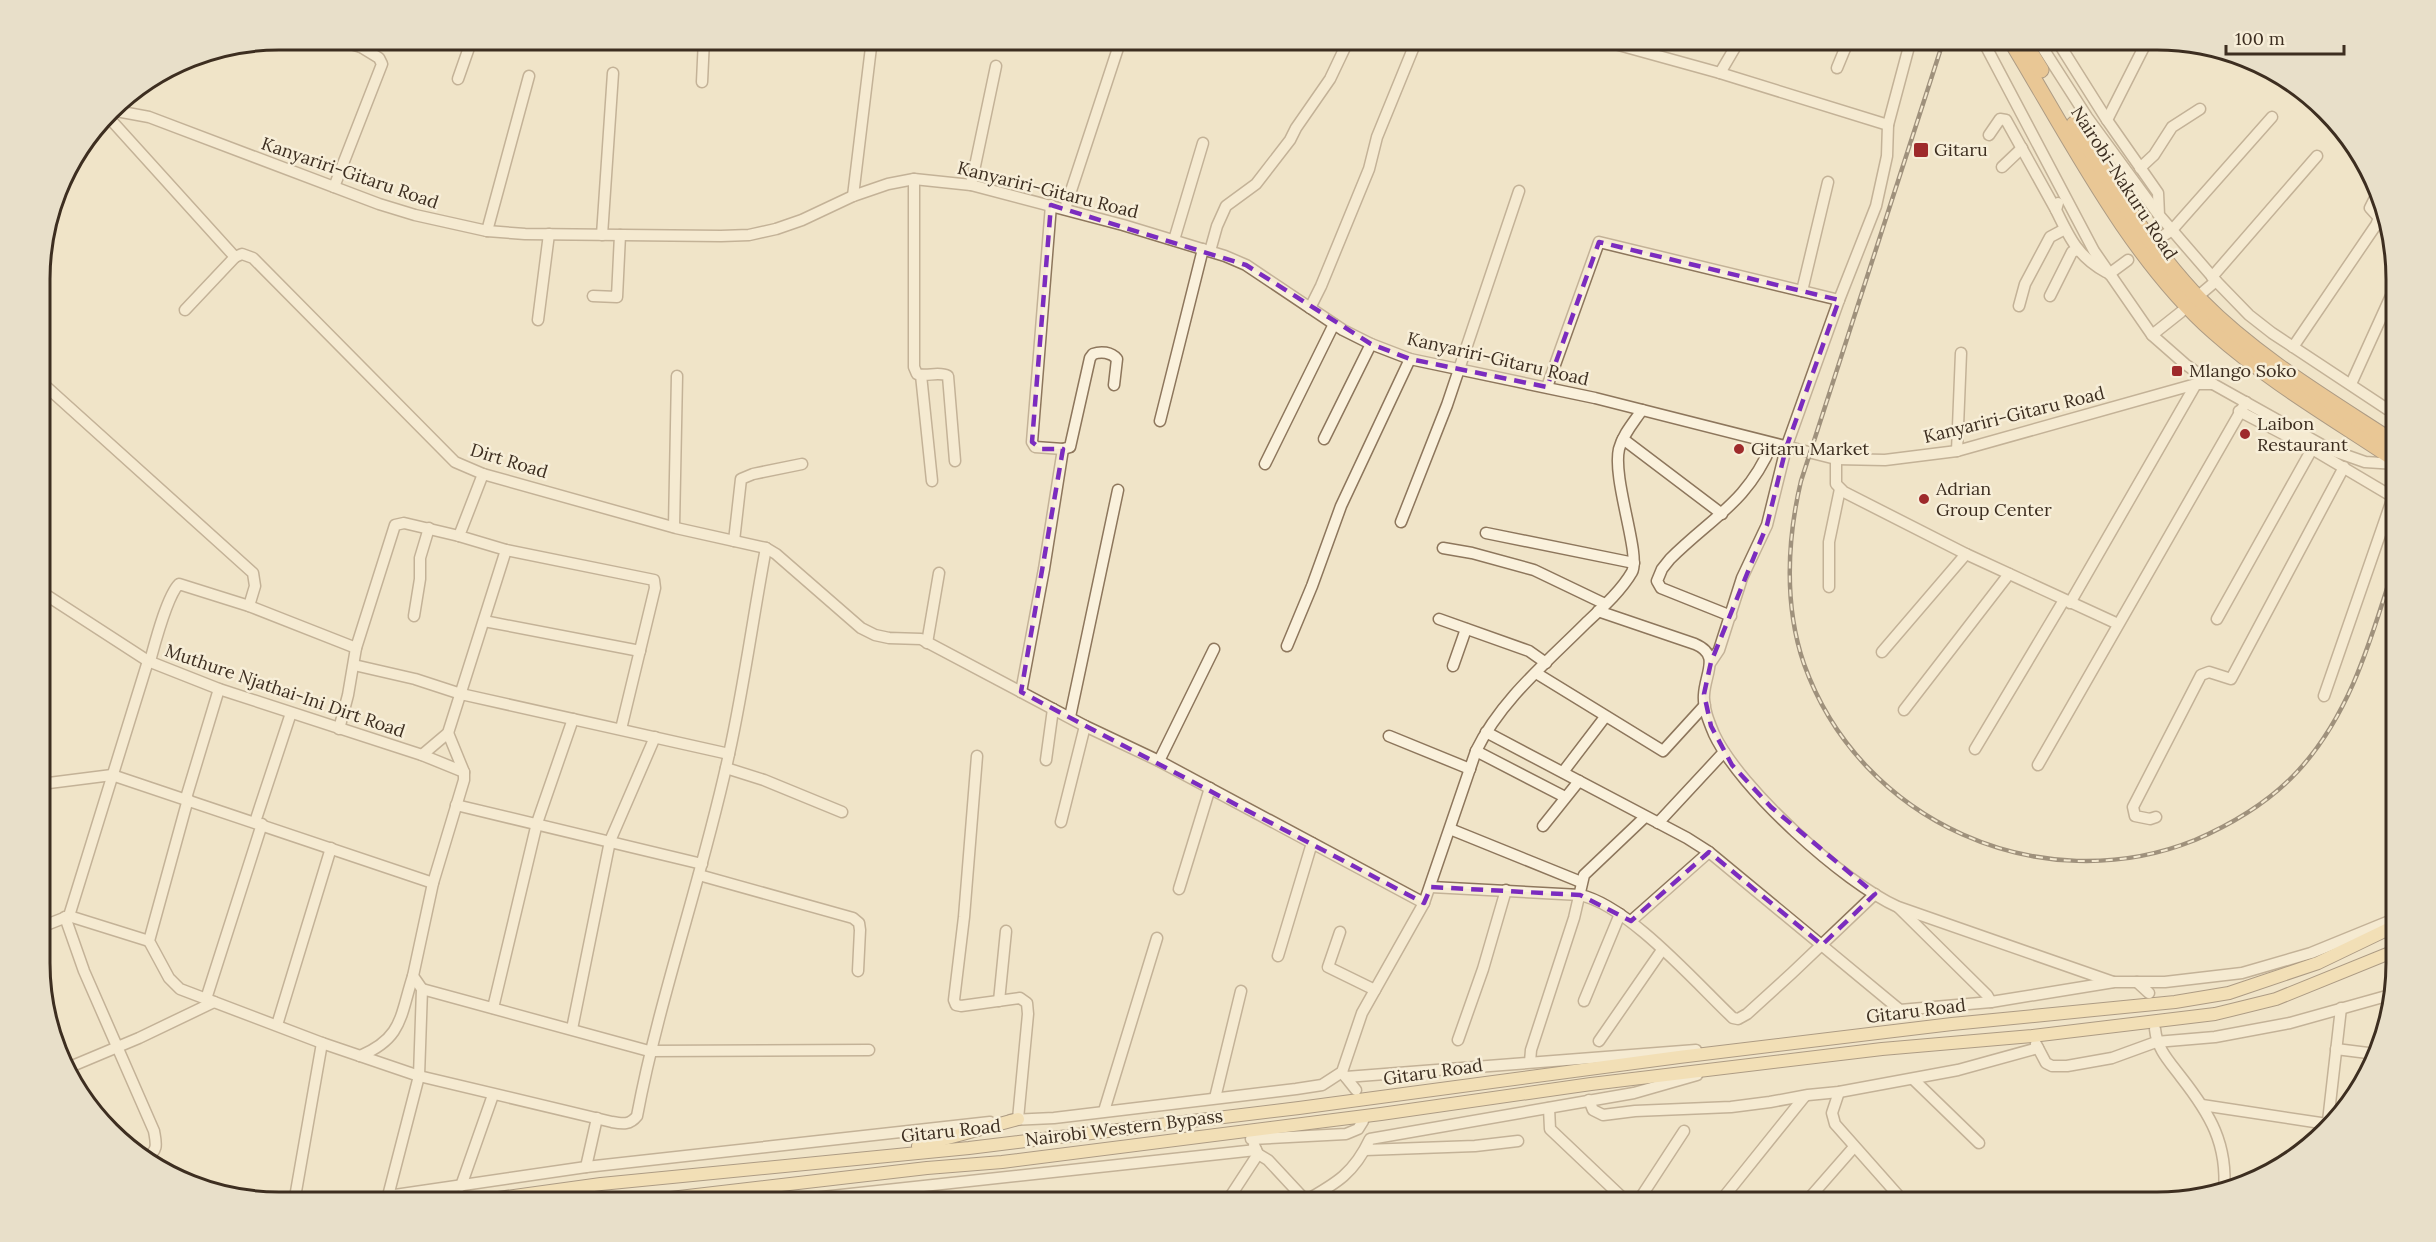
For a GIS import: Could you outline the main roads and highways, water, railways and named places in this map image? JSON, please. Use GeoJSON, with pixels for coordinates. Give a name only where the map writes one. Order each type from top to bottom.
{"type":"FeatureCollection","features":[{"type":"Feature","properties":{"kind":"highway","name":"Nairobi-Nakuru Road"},"geometry":{"type":"LineString","coordinates":[[2017,50],[2130,234],[2152,265],[2193,312],[2215,333],[2271,377],[2386,455]]}},
{"type":"Feature","properties":{"kind":"highway","name":"Nairobi-Nakuru Road"},"geometry":{"type":"LineString","coordinates":[[2029,50],[2139,227],[2202,302],[2279,365],[2386,437]]}},
{"type":"Feature","properties":{"kind":"main road","name":"Gitaru Road"},"geometry":{"type":"LineString","coordinates":[[542,1192],[601,1184],[832,1162],[1299,1108],[1721,1052],[1953,1024],[2202,998],[2229,993],[2318,963],[2386,930]]}},
{"type":"Feature","properties":{"kind":"main road","name":"Gitaru Road"},"geometry":{"type":"LineString","coordinates":[[1266,1128],[1882,1049],[2032,1036],[2186,1018],[2245,1007],[2306,988],[2386,955]]}},
{"type":"Feature","properties":{"kind":"main road"},"geometry":{"type":"LineString","coordinates":[[832,1162],[941,1142],[1018,1119]]}},
{"type":"Feature","properties":{"kind":"main road","name":"Nairobi Western Bypass"},"geometry":{"type":"LineString","coordinates":[[722,1192],[1250,1134],[1266,1128]]}},
{"type":"Feature","properties":{"kind":"railway"},"geometry":{"type":"LineString","coordinates":[[1940,50],[1801,481],[1793,526],[1791,596],[1793,619],[1804,664],[1831,719],[1867,767],[1912,805],[1963,834],[2018,853],[2077,861],[2136,857],[2195,840],[2223,827],[2274,793],[2297,772],[2316,749],[2332,725],[2358,672],[2386,591]]}},
{"type":"Feature","properties":{"kind":"place","name":"Gitaru"},"geometry":{"type":"Point","coordinates":[1921,150]}},
{"type":"Feature","properties":{"kind":"place","name":"Mlango Soko"},"geometry":{"type":"Point","coordinates":[2177,371]}},
{"type":"Feature","properties":{"kind":"place","name":"Laibon Restaurant"},"geometry":{"type":"Point","coordinates":[2245,434]}},
{"type":"Feature","properties":{"kind":"place","name":"Gitaru Market"},"geometry":{"type":"Point","coordinates":[1739,449]}},
{"type":"Feature","properties":{"kind":"place","name":"Adrian Group Center"},"geometry":{"type":"Point","coordinates":[1924,499]}}]}
